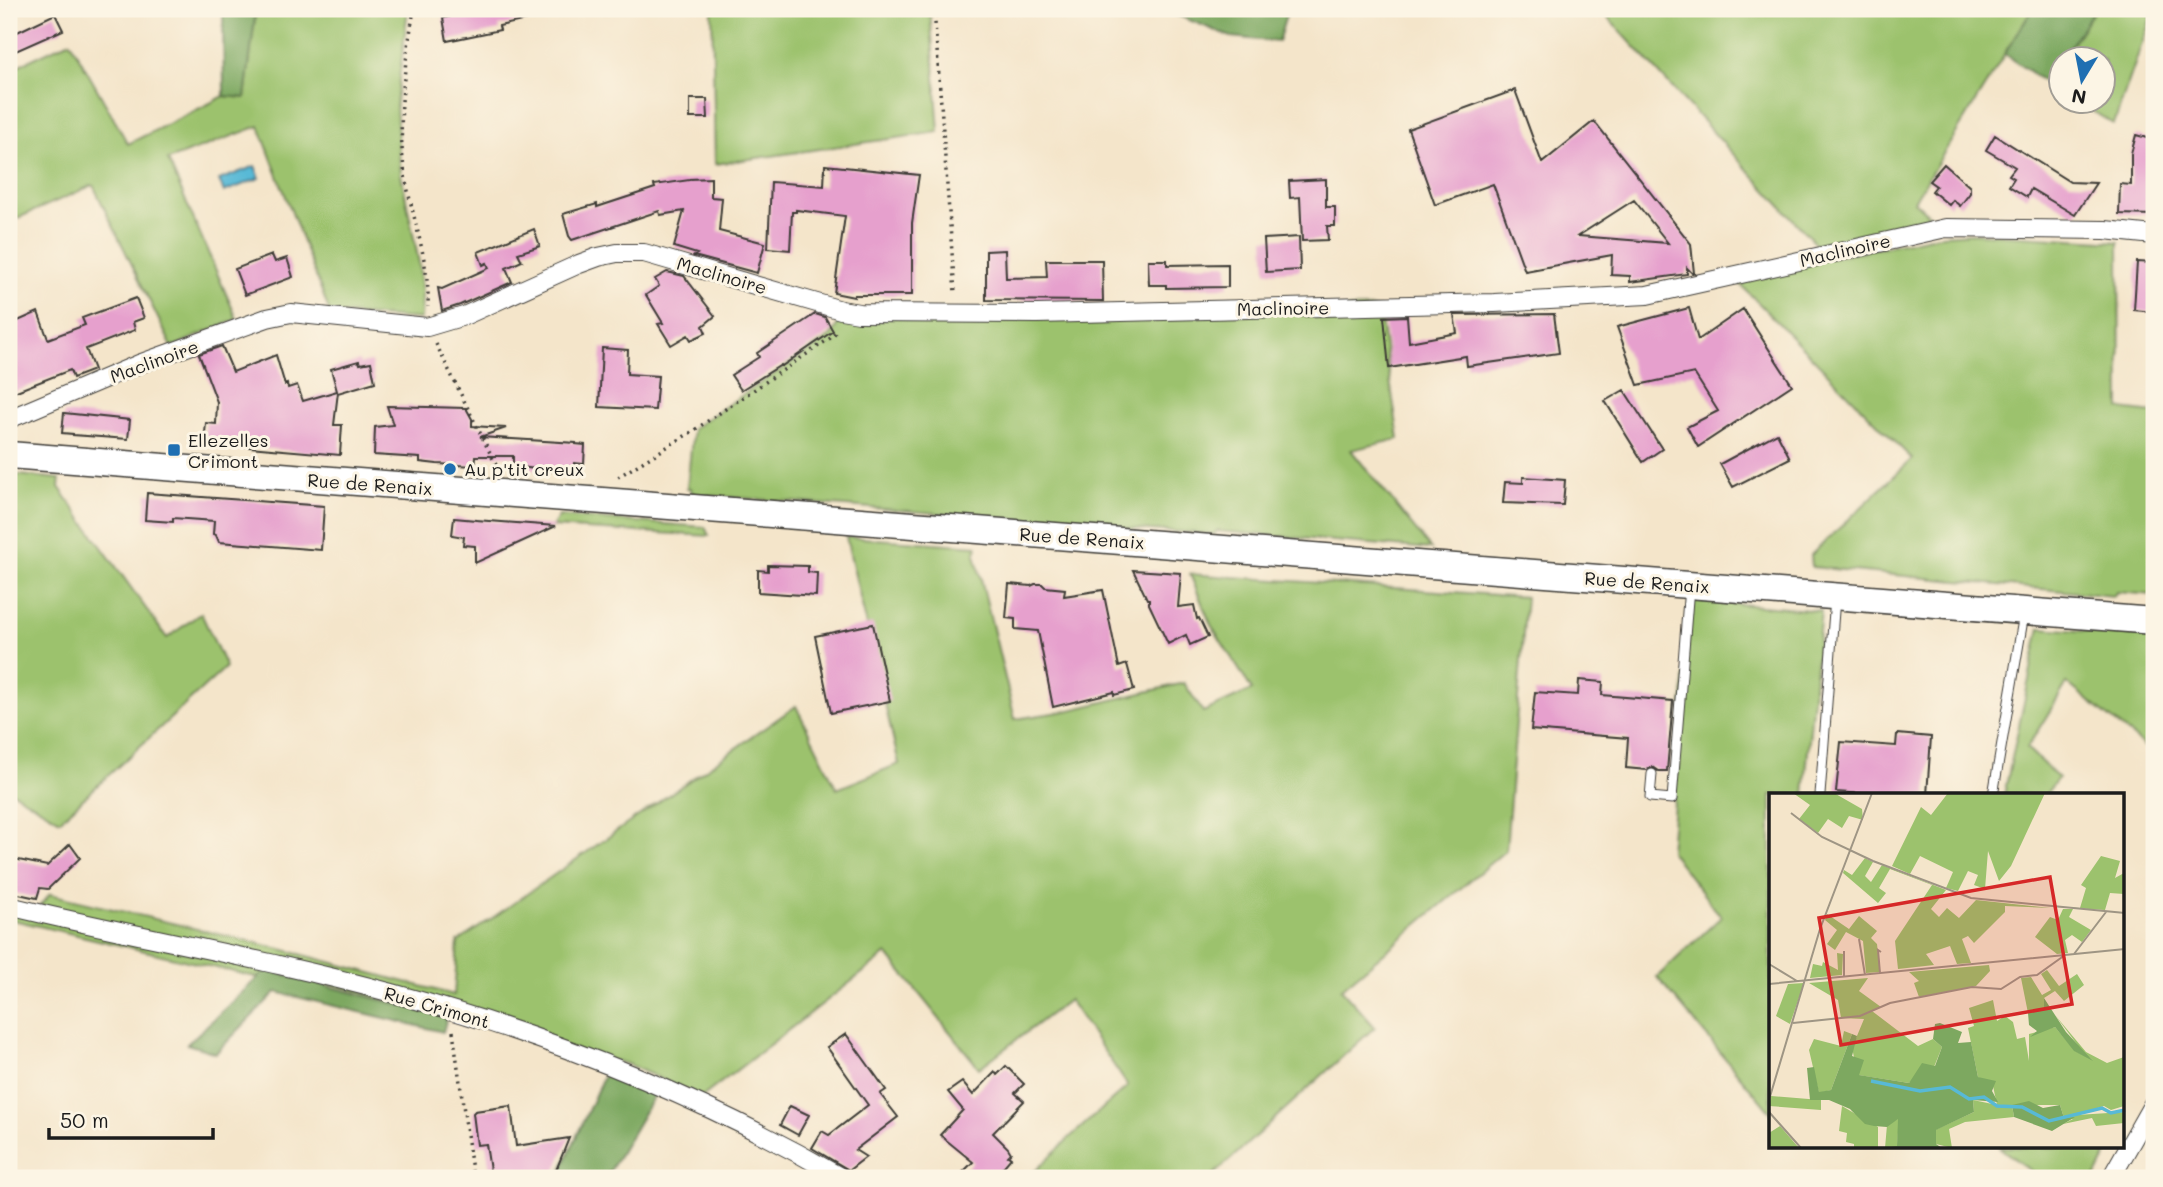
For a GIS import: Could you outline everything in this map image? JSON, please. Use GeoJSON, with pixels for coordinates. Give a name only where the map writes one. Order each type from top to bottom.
{"type":"FeatureCollection","features":[{"type":"Feature","properties":{"kind":"main road","name":"Rue de Renaix"},"geometry":{"type":"LineString","coordinates":[[9,456],[2154,621]]}},
{"type":"Feature","properties":{"kind":"street","name":"Maclinoire"},"geometry":{"type":"LineString","coordinates":[[9,419],[139,364],[267,318],[291,313],[428,327],[464,316],[579,264],[598,257],[630,252],[644,253],[841,310],[877,314],[1037,314],[1480,304],[1647,295],[1946,228],[2105,230],[2154,235]]}},
{"type":"Feature","properties":{"kind":"street","name":"Rue Crimont"},"geometry":{"type":"LineString","coordinates":[[9,906],[251,958],[451,1009],[545,1040],[692,1100],[744,1124],[842,1178]]}},
{"type":"Feature","properties":{"kind":"street"},"geometry":{"type":"LineString","coordinates":[[2111,1178],[2154,1102]]}},
{"type":"Feature","properties":{"kind":"lane"},"geometry":{"type":"LineString","coordinates":[[1652,774],[1650,797],[1672,799],[1690,585]]}},
{"type":"Feature","properties":{"kind":"lane"},"geometry":{"type":"LineString","coordinates":[[1820,793],[1835,596]]}},
{"type":"Feature","properties":{"kind":"lane"},"geometry":{"type":"LineString","coordinates":[[1993,793],[2025,611]]}},
{"type":"Feature","properties":{"kind":"path"},"geometry":{"type":"LineString","coordinates":[[414,9],[400,110],[401,138],[405,174],[424,258],[429,295],[428,327],[500,475],[506,494]]}},
{"type":"Feature","properties":{"kind":"path"},"geometry":{"type":"LineString","coordinates":[[934,9],[957,313]]}},
{"type":"Feature","properties":{"kind":"path"},"geometry":{"type":"LineString","coordinates":[[594,501],[615,479],[690,433],[832,337],[838,328],[841,310]]}},
{"type":"Feature","properties":{"kind":"path"},"geometry":{"type":"LineString","coordinates":[[451,1009],[473,1178]]}},
{"type":"Feature","properties":{"kind":"green space"},"geometry":{"type":"Polygon","coordinates":[[[220,9],[256,9],[245,98],[224,96],[223,14],[220,9]]]}},
{"type":"Feature","properties":{"kind":"green space"},"geometry":{"type":"Polygon","coordinates":[[[256,9],[408,9],[396,103],[401,174],[419,263],[421,319],[330,313],[259,126],[168,160],[237,319],[172,347],[93,185],[9,222],[9,70],[70,41],[128,144],[224,96],[245,98],[256,9]]]}},
{"type":"Feature","properties":{"kind":"green space"},"geometry":{"type":"Polygon","coordinates":[[[712,9],[930,9],[939,132],[715,164],[712,9]]]}},
{"type":"Feature","properties":{"kind":"green space"},"geometry":{"type":"Polygon","coordinates":[[[1162,9],[1288,9],[1278,42],[1231,37],[1162,9]]]}},
{"type":"Feature","properties":{"kind":"green space"},"geometry":{"type":"Polygon","coordinates":[[[1600,9],[2033,9],[1914,201],[1942,226],[1824,253],[1600,9]]]}},
{"type":"Feature","properties":{"kind":"green space"},"geometry":{"type":"Polygon","coordinates":[[[2033,9],[2095,9],[2070,46],[2048,46],[2046,83],[2004,54],[2033,9]]]}},
{"type":"Feature","properties":{"kind":"green space"},"geometry":{"type":"Polygon","coordinates":[[[2095,9],[2154,9],[2118,112],[2118,46],[2071,46],[2095,9]]]}},
{"type":"Feature","properties":{"kind":"green space"},"geometry":{"type":"Polygon","coordinates":[[[2101,116],[2117,116],[2114,124],[2101,116]]]}},
{"type":"Feature","properties":{"kind":"green space"},"geometry":{"type":"Polygon","coordinates":[[[1973,233],[2119,242],[2120,409],[2154,413],[2154,595],[2116,592],[2114,596],[1812,567],[1811,555],[1912,459],[1734,278],[1940,235],[1973,233]]]}},
{"type":"Feature","properties":{"kind":"green space"},"geometry":{"type":"Polygon","coordinates":[[[1379,308],[1399,439],[1351,450],[1431,549],[692,494],[691,488],[687,488],[693,428],[831,336],[843,315],[1379,308]]]}},
{"type":"Feature","properties":{"kind":"green space"},"geometry":{"type":"Polygon","coordinates":[[[9,474],[60,479],[59,487],[167,638],[201,613],[226,667],[60,820],[9,790],[9,474]]]}},
{"type":"Feature","properties":{"kind":"green space"},"geometry":{"type":"Polygon","coordinates":[[[559,516],[705,527],[709,536],[552,527],[559,516]]]}},
{"type":"Feature","properties":{"kind":"green space"},"geometry":{"type":"Polygon","coordinates":[[[846,537],[977,546],[975,554],[1015,719],[1066,711],[1184,683],[1203,712],[1252,690],[1211,625],[1190,574],[1526,597],[1506,850],[1341,989],[1375,1027],[1210,1178],[1028,1178],[1128,1086],[1069,1000],[979,1068],[887,954],[702,1097],[627,1064],[40,905],[50,894],[281,949],[454,995],[458,942],[796,706],[837,789],[899,764],[846,537]]]}},
{"type":"Feature","properties":{"kind":"green space"},"geometry":{"type":"Polygon","coordinates":[[[1691,600],[1821,611],[1804,793],[1769,793],[1769,1111],[1657,977],[1721,917],[1670,851],[1691,600]]]}},
{"type":"Feature","properties":{"kind":"green space"},"geometry":{"type":"Polygon","coordinates":[[[2040,628],[2154,636],[2154,754],[2067,683],[2027,748],[2058,778],[2047,793],[2004,793],[2040,628]]]}},
{"type":"Feature","properties":{"kind":"green space"},"geometry":{"type":"Polygon","coordinates":[[[9,912],[266,970],[259,978],[9,919],[9,912]]]}},
{"type":"Feature","properties":{"kind":"green space"},"geometry":{"type":"Polygon","coordinates":[[[266,970],[447,1017],[443,1032],[276,992],[216,1053],[187,1044],[266,970]]]}},
{"type":"Feature","properties":{"kind":"green space"},"geometry":{"type":"Polygon","coordinates":[[[606,1070],[655,1094],[606,1178],[558,1178],[606,1070]]]}},
{"type":"Feature","properties":{"kind":"green space"},"geometry":{"type":"Polygon","coordinates":[[[2000,1148],[2100,1148],[2106,1156],[2095,1178],[2040,1178],[2000,1148]]]}},
{"type":"Feature","properties":{"kind":"water"},"geometry":{"type":"Polygon","coordinates":[[[255,166],[260,178],[224,192],[219,180],[255,166]]]}},
{"type":"Feature","properties":{"kind":"building"},"geometry":{"type":"Polygon","coordinates":[[[463,9],[544,9],[545,16],[499,26],[500,30],[447,41],[443,18],[464,13],[463,9]]]}},
{"type":"Feature","properties":{"kind":"building"},"geometry":{"type":"Polygon","coordinates":[[[55,14],[63,30],[9,54],[9,36],[55,14]]]}},
{"type":"Feature","properties":{"kind":"building"},"geometry":{"type":"Polygon","coordinates":[[[1515,90],[1542,163],[1594,121],[1691,244],[1694,273],[1687,268],[1687,274],[1630,282],[1630,276],[1611,275],[1612,255],[1525,271],[1493,184],[1435,205],[1408,129],[1515,90]],[[1634,200],[1578,236],[1668,243],[1634,200]]]}},
{"type":"Feature","properties":{"kind":"building"},"geometry":{"type":"Polygon","coordinates":[[[690,99],[707,99],[708,118],[690,118],[690,99]]]}},
{"type":"Feature","properties":{"kind":"building"},"geometry":{"type":"Polygon","coordinates":[[[1995,135],[2070,182],[2096,183],[2075,215],[2031,189],[2027,197],[2009,186],[2014,178],[2009,175],[2015,167],[1986,150],[1995,135]]]}},
{"type":"Feature","properties":{"kind":"building"},"geometry":{"type":"Polygon","coordinates":[[[2136,135],[2154,140],[2149,159],[2154,159],[2154,215],[2119,214],[2120,184],[2131,185],[2131,154],[2136,135]]]}},
{"type":"Feature","properties":{"kind":"building"},"geometry":{"type":"Polygon","coordinates":[[[1944,164],[1970,187],[1970,193],[1960,206],[1953,200],[1949,205],[1932,191],[1936,186],[1929,181],[1944,164]]]}},
{"type":"Feature","properties":{"kind":"building"},"geometry":{"type":"Polygon","coordinates":[[[825,165],[919,175],[912,223],[912,295],[854,297],[834,293],[845,216],[796,210],[792,212],[790,250],[768,248],[771,182],[824,186],[825,165]]]}},
{"type":"Feature","properties":{"kind":"building"},"geometry":{"type":"Polygon","coordinates":[[[711,178],[711,197],[722,198],[719,231],[765,243],[757,273],[694,256],[697,254],[674,247],[684,211],[660,215],[659,211],[572,240],[569,236],[563,214],[597,204],[597,207],[655,188],[654,185],[711,178]]]}},
{"type":"Feature","properties":{"kind":"building"},"geometry":{"type":"Polygon","coordinates":[[[1326,179],[1326,207],[1335,207],[1335,226],[1327,226],[1328,240],[1302,241],[1300,197],[1290,198],[1289,181],[1326,179]]]}},
{"type":"Feature","properties":{"kind":"building"},"geometry":{"type":"Polygon","coordinates":[[[534,229],[540,246],[518,253],[522,261],[506,268],[512,282],[442,311],[438,288],[442,289],[489,268],[487,263],[483,265],[478,252],[534,229]]]}},
{"type":"Feature","properties":{"kind":"building"},"geometry":{"type":"Polygon","coordinates":[[[1299,237],[1300,270],[1266,272],[1264,239],[1299,237]]]}},
{"type":"Feature","properties":{"kind":"building"},"geometry":{"type":"Polygon","coordinates":[[[1005,250],[1006,278],[1047,277],[1046,260],[1102,260],[1103,301],[986,300],[986,251],[1005,250]]]}},
{"type":"Feature","properties":{"kind":"building"},"geometry":{"type":"Polygon","coordinates":[[[272,255],[275,262],[287,258],[293,277],[245,295],[235,269],[272,255]]]}},
{"type":"Feature","properties":{"kind":"building"},"geometry":{"type":"Polygon","coordinates":[[[1148,260],[1167,260],[1167,265],[1228,264],[1228,287],[1166,288],[1166,285],[1149,285],[1148,260]]]}},
{"type":"Feature","properties":{"kind":"building"},"geometry":{"type":"Polygon","coordinates":[[[2137,262],[2154,263],[2154,312],[2134,310],[2137,262]]]}},
{"type":"Feature","properties":{"kind":"building"},"geometry":{"type":"Polygon","coordinates":[[[667,272],[684,276],[715,316],[703,326],[706,333],[691,340],[688,335],[671,345],[658,324],[663,323],[646,295],[659,286],[655,279],[667,272]]]}},
{"type":"Feature","properties":{"kind":"building"},"geometry":{"type":"Polygon","coordinates":[[[136,298],[144,318],[133,322],[135,330],[86,349],[94,370],[73,378],[70,370],[9,394],[9,325],[38,312],[48,339],[85,325],[82,318],[136,298]]]}},
{"type":"Feature","properties":{"kind":"building"},"geometry":{"type":"Polygon","coordinates":[[[1689,308],[1698,340],[1743,309],[1792,385],[1698,447],[1687,427],[1718,411],[1694,373],[1638,385],[1617,327],[1689,308]]]}},
{"type":"Feature","properties":{"kind":"building"},"geometry":{"type":"Polygon","coordinates":[[[815,314],[825,317],[833,331],[741,390],[731,375],[759,357],[757,353],[815,314]]]}},
{"type":"Feature","properties":{"kind":"building"},"geometry":{"type":"Polygon","coordinates":[[[1554,314],[1559,353],[1467,366],[1466,356],[1389,368],[1384,317],[1407,316],[1409,342],[1457,333],[1454,315],[1554,314]]]}},
{"type":"Feature","properties":{"kind":"building"},"geometry":{"type":"Polygon","coordinates":[[[222,346],[233,372],[276,355],[285,385],[287,384],[288,388],[297,385],[303,401],[337,391],[331,369],[359,361],[360,364],[371,362],[375,382],[338,392],[334,425],[342,425],[340,455],[204,443],[206,423],[216,424],[217,402],[199,354],[222,346]]]}},
{"type":"Feature","properties":{"kind":"building"},"geometry":{"type":"Polygon","coordinates":[[[602,348],[628,350],[627,374],[658,376],[655,410],[599,407],[602,348]]]}},
{"type":"Feature","properties":{"kind":"building"},"geometry":{"type":"Polygon","coordinates":[[[1624,390],[1662,449],[1643,462],[1605,401],[1624,390]]]}},
{"type":"Feature","properties":{"kind":"building"},"geometry":{"type":"Polygon","coordinates":[[[387,406],[466,408],[472,419],[472,426],[506,428],[480,437],[585,445],[584,464],[574,463],[574,474],[513,466],[513,456],[476,456],[475,466],[437,464],[420,462],[420,458],[374,455],[375,427],[393,425],[387,406]]]}},
{"type":"Feature","properties":{"kind":"building"},"geometry":{"type":"Polygon","coordinates":[[[64,413],[130,420],[128,439],[62,433],[64,413]]]}},
{"type":"Feature","properties":{"kind":"building"},"geometry":{"type":"Polygon","coordinates":[[[1777,433],[1790,458],[1733,487],[1720,464],[1777,433]]]}},
{"type":"Feature","properties":{"kind":"building"},"geometry":{"type":"Polygon","coordinates":[[[1523,477],[1565,480],[1563,505],[1503,503],[1505,482],[1523,483],[1523,477]]]}},
{"type":"Feature","properties":{"kind":"building"},"geometry":{"type":"Polygon","coordinates":[[[147,493],[324,506],[321,550],[219,542],[213,534],[214,521],[173,518],[173,522],[145,520],[147,493]]]}},
{"type":"Feature","properties":{"kind":"building"},"geometry":{"type":"Polygon","coordinates":[[[454,518],[556,526],[475,563],[475,546],[463,545],[464,537],[452,535],[454,518]]]}},
{"type":"Feature","properties":{"kind":"building"},"geometry":{"type":"Polygon","coordinates":[[[768,565],[808,566],[808,572],[817,573],[816,596],[758,592],[758,570],[768,571],[768,565]]]}},
{"type":"Feature","properties":{"kind":"building"},"geometry":{"type":"Polygon","coordinates":[[[1133,570],[1181,573],[1178,607],[1194,605],[1197,619],[1199,618],[1208,637],[1190,645],[1186,635],[1168,644],[1133,570]]]}},
{"type":"Feature","properties":{"kind":"building"},"geometry":{"type":"Polygon","coordinates":[[[1009,584],[1042,584],[1045,587],[1065,589],[1064,596],[1103,590],[1119,667],[1127,664],[1134,690],[1114,695],[1114,692],[1053,707],[1038,631],[1015,629],[1015,619],[1006,618],[1009,584]]]}},
{"type":"Feature","properties":{"kind":"building"},"geometry":{"type":"Polygon","coordinates":[[[873,624],[890,701],[831,713],[815,636],[873,624]]]}},
{"type":"Feature","properties":{"kind":"building"},"geometry":{"type":"Polygon","coordinates":[[[1579,680],[1603,682],[1602,695],[1673,701],[1667,771],[1658,771],[1652,767],[1647,770],[1626,768],[1628,738],[1531,730],[1535,692],[1578,695],[1579,680]]]}},
{"type":"Feature","properties":{"kind":"building"},"geometry":{"type":"Polygon","coordinates":[[[1897,734],[1931,737],[1927,793],[1836,792],[1841,742],[1896,746],[1897,734]]]}},
{"type":"Feature","properties":{"kind":"building"},"geometry":{"type":"Polygon","coordinates":[[[70,844],[80,858],[48,889],[40,888],[37,898],[9,892],[9,858],[47,866],[70,844]]]}},
{"type":"Feature","properties":{"kind":"building"},"geometry":{"type":"Polygon","coordinates":[[[846,1034],[886,1090],[880,1094],[898,1117],[855,1150],[866,1157],[849,1170],[812,1148],[822,1131],[829,1135],[868,1105],[827,1047],[846,1034]]]}},
{"type":"Feature","properties":{"kind":"building"},"geometry":{"type":"Polygon","coordinates":[[[1006,1066],[1024,1084],[1015,1093],[1024,1101],[993,1133],[1008,1148],[1011,1153],[1008,1156],[1011,1158],[994,1178],[957,1178],[973,1162],[940,1135],[963,1110],[948,1092],[962,1082],[973,1095],[995,1072],[997,1075],[1006,1066]]]}},
{"type":"Feature","properties":{"kind":"building"},"geometry":{"type":"Polygon","coordinates":[[[511,1106],[516,1146],[569,1138],[553,1178],[517,1178],[516,1173],[491,1177],[486,1144],[477,1145],[473,1113],[511,1106]]]}},
{"type":"Feature","properties":{"kind":"building"},"geometry":{"type":"Polygon","coordinates":[[[790,1106],[809,1115],[798,1135],[780,1125],[790,1106]]]}},
{"type":"Feature","properties":{"kind":"place","name":"Ellezelles Crimont"},"geometry":{"type":"Point","coordinates":[174,450]}},
{"type":"Feature","properties":{"kind":"place","name":"Au p'tit creux"},"geometry":{"type":"Point","coordinates":[450,469]}}]}
